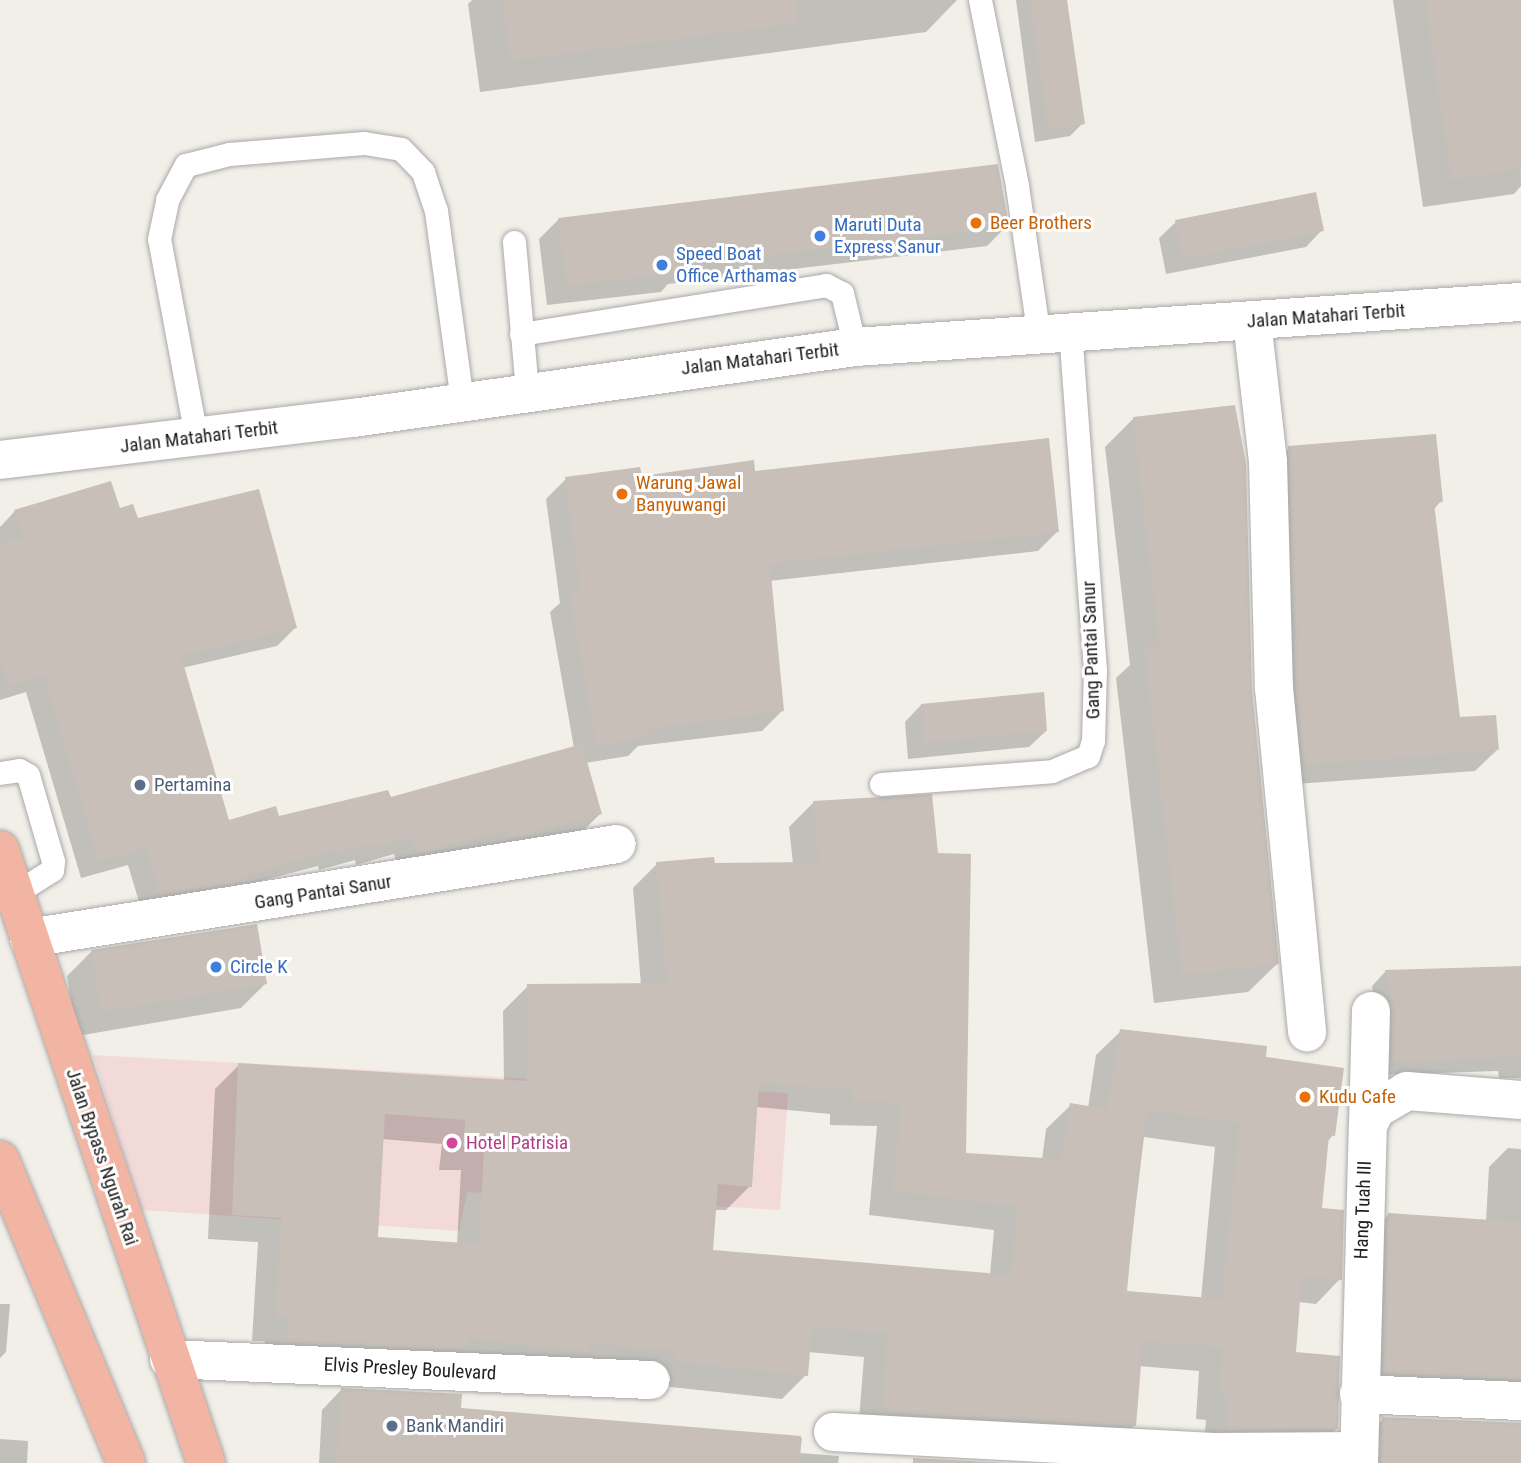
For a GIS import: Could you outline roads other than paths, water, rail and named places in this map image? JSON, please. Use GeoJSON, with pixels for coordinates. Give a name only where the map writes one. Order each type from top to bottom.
{"type":"FeatureCollection","features":[{"type":"Feature","properties":{"kind":"highway","name":"Jalan Bypass Ngurah Rai"},"geometry":{"type":"LineString","coordinates":[[0,849],[206,1463]]}},
{"type":"Feature","properties":{"kind":"highway"},"geometry":{"type":"LineString","coordinates":[[0,1160],[126,1463]]}},
{"type":"Feature","properties":{"kind":"street","name":"Jalan Matahari Terbit"},"geometry":{"type":"LineString","coordinates":[[1,461],[855,347],[1521,302]]}},
{"type":"Feature","properties":{"kind":"street"},"geometry":{"type":"LineString","coordinates":[[1252,321],[1268,462],[1274,688],[1307,1032]]}},
{"type":"Feature","properties":{"kind":"street","name":"Gang Pantai Sanur"},"geometry":{"type":"LineString","coordinates":[[29,938],[617,844]]}},
{"type":"Feature","properties":{"kind":"street","name":"Hang Tuah III"},"geometry":{"type":"LineString","coordinates":[[1358,1457],[1371,1011]]}},
{"type":"Feature","properties":{"kind":"street"},"geometry":{"type":"LineString","coordinates":[[1368,1125],[1376,1109],[1407,1091],[1521,1100]]}},
{"type":"Feature","properties":{"kind":"street","name":"Elvis Presley Boulevard"},"geometry":{"type":"LineString","coordinates":[[169,1359],[651,1380]]}},
{"type":"Feature","properties":{"kind":"street"},"geometry":{"type":"LineString","coordinates":[[1359,1394],[1521,1401]]}},
{"type":"Feature","properties":{"kind":"street"},"geometry":{"type":"LineString","coordinates":[[833,1432],[1358,1457]]}},
{"type":"Feature","properties":{"kind":"lane"},"geometry":{"type":"LineString","coordinates":[[980,0],[1017,186],[1055,334]]}},
{"type":"Feature","properties":{"kind":"lane"},"geometry":{"type":"LineString","coordinates":[[196,436],[159,239],[167,200],[186,165],[229,154],[364,143],[401,149],[423,172],[436,211],[462,401]]}},
{"type":"Feature","properties":{"kind":"lane"},"geometry":{"type":"LineString","coordinates":[[514,242],[527,390]]}},
{"type":"Feature","properties":{"kind":"lane"},"geometry":{"type":"LineString","coordinates":[[521,334],[826,285],[842,293],[855,347]]}},
{"type":"Feature","properties":{"kind":"lane","name":"Gang Pantai Sanur"},"geometry":{"type":"LineString","coordinates":[[881,784],[1052,771],[1088,756],[1093,741],[1095,670],[1055,334]]}},
{"type":"Feature","properties":{"kind":"lane"},"geometry":{"type":"LineString","coordinates":[[0,773],[19,770],[28,775],[53,861],[52,870],[13,894]]}},
{"type":"Feature","properties":{"kind":"place","name":"Beer Brothers"},"geometry":{"type":"Point","coordinates":[976,223]}},
{"type":"Feature","properties":{"kind":"place","name":"Maruti Duta Express Sanur"},"geometry":{"type":"Point","coordinates":[820,236]}},
{"type":"Feature","properties":{"kind":"place","name":"Speed Boat Office Arthamas"},"geometry":{"type":"Point","coordinates":[662,265]}},
{"type":"Feature","properties":{"kind":"place","name":"Warung Jawal Banyuwangi"},"geometry":{"type":"Point","coordinates":[622,494]}},
{"type":"Feature","properties":{"kind":"place","name":"Pertamina"},"geometry":{"type":"Point","coordinates":[140,785]}},
{"type":"Feature","properties":{"kind":"place","name":"Circle K"},"geometry":{"type":"Point","coordinates":[216,967]}},
{"type":"Feature","properties":{"kind":"place","name":"Kudu Cafe"},"geometry":{"type":"Point","coordinates":[1305,1097]}},
{"type":"Feature","properties":{"kind":"place","name":"Hotel Patrisia"},"geometry":{"type":"Point","coordinates":[452,1143]}},
{"type":"Feature","properties":{"kind":"place","name":"Bank Mandiri"},"geometry":{"type":"Point","coordinates":[392,1426]}}]}
